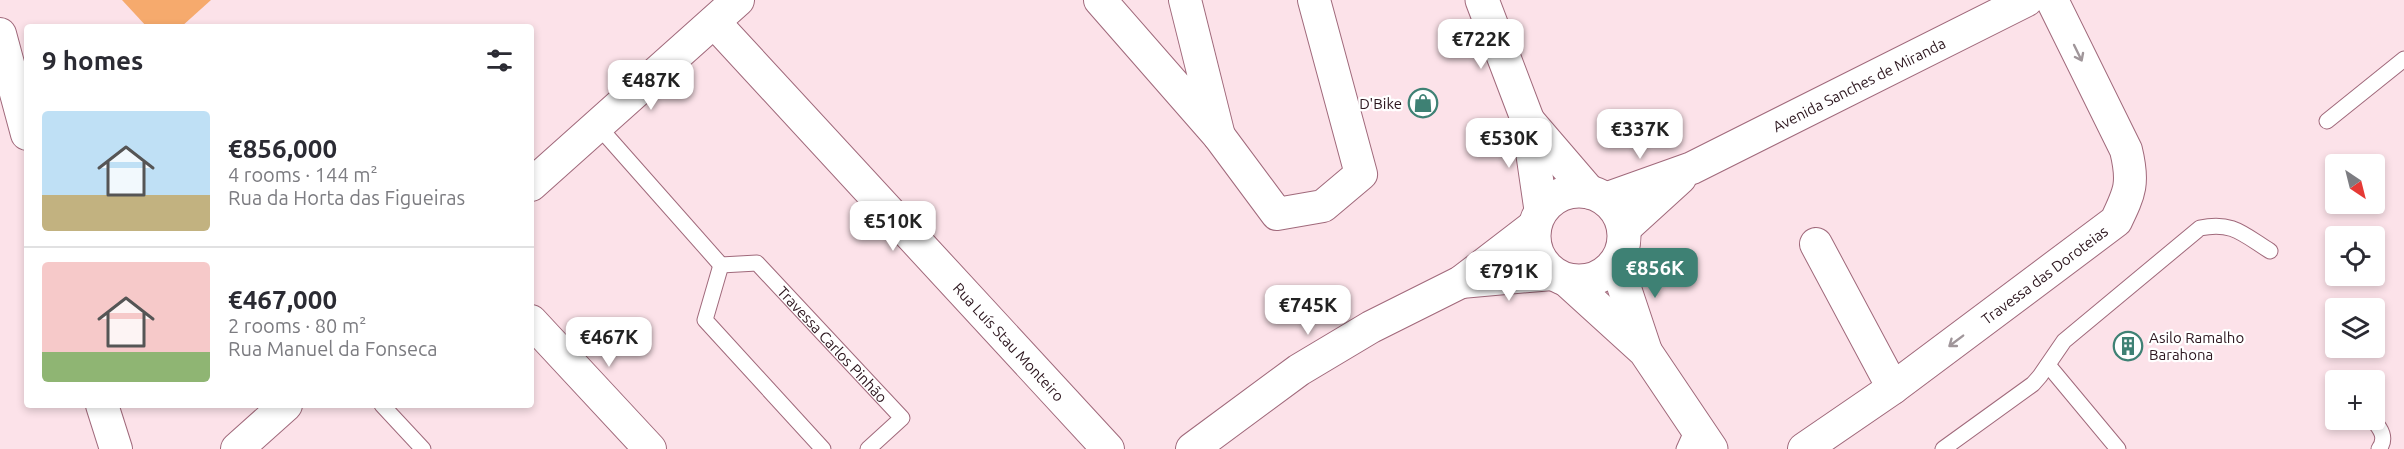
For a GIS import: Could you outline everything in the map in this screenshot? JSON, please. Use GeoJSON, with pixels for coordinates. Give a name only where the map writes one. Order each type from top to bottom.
{"type":"FeatureCollection","features":[{"type":"Feature","properties":{"kind":"street"},"geometry":{"type":"LineString","coordinates":[[534,182],[738,0]]}},
{"type":"Feature","properties":{"kind":"street"},"geometry":{"type":"LineString","coordinates":[[1100,0],[1219,136],[1277,214],[1323,206],[1361,174],[1314,0]]}},
{"type":"Feature","properties":{"kind":"street"},"geometry":{"type":"LineString","coordinates":[[1185,0],[1219,136]]}},
{"type":"Feature","properties":{"kind":"street"},"geometry":{"type":"LineString","coordinates":[[1482,0],[1528,121],[1538,218],[1533,244],[1540,261],[1645,351]]}},
{"type":"Feature","properties":{"kind":"street","name":"Avenida Sanches de Miranda"},"geometry":{"type":"LineString","coordinates":[[1597,195],[1692,168],[2026,0]]}},
{"type":"Feature","properties":{"kind":"street","name":"Travessa das Doroteias"},"geometry":{"type":"LineString","coordinates":[[1804,449],[1893,388],[2116,221],[2127,199],[2132,174],[2126,150],[2052,0]]}},
{"type":"Feature","properties":{"kind":"street","name":"Rua Luís Stau Monteiro"},"geometry":{"type":"LineString","coordinates":[[714,22],[1108,449]]}},
{"type":"Feature","properties":{"kind":"street"},"geometry":{"type":"LineString","coordinates":[[0,34],[7,96],[24,128]]}},
{"type":"Feature","properties":{"kind":"street"},"geometry":{"type":"LineString","coordinates":[[1461,282],[1560,277],[1586,281],[1603,275],[1616,263],[1623,246],[1623,229],[1617,212],[1597,195],[1528,121]]}},
{"type":"Feature","properties":{"kind":"street","name":"Avenida Sanches de Miranda"},"geometry":{"type":"LineString","coordinates":[[1623,229],[1692,168]]}},
{"type":"Feature","properties":{"kind":"street"},"geometry":{"type":"LineString","coordinates":[[1192,449],[1299,370],[1371,327],[1461,282],[1538,218],[1554,198],[1571,192],[1597,195]]}},
{"type":"Feature","properties":{"kind":"street"},"geometry":{"type":"LineString","coordinates":[[1816,244],[1893,388]]}},
{"type":"Feature","properties":{"kind":"street"},"geometry":{"type":"LineString","coordinates":[[1616,263],[1645,351],[1697,442]]}},
{"type":"Feature","properties":{"kind":"street"},"geometry":{"type":"LineString","coordinates":[[534,324],[650,449]]}},
{"type":"Feature","properties":{"kind":"street"},"geometry":{"type":"LineString","coordinates":[[103,408],[116,449]]}},
{"type":"Feature","properties":{"kind":"street"},"geometry":{"type":"LineString","coordinates":[[237,449],[283,408]]}},
{"type":"Feature","properties":{"kind":"lane"},"geometry":{"type":"LineString","coordinates":[[2327,121],[2404,59]]}},
{"type":"Feature","properties":{"kind":"lane"},"geometry":{"type":"LineString","coordinates":[[598,126],[721,265],[705,320],[823,449]]}},
{"type":"Feature","properties":{"kind":"lane"},"geometry":{"type":"LineString","coordinates":[[1943,449],[2033,384],[2064,341],[2199,228],[2217,224],[2236,230],[2270,251]]}},
{"type":"Feature","properties":{"kind":"lane","name":"Travessa Carlos Pinhão"},"geometry":{"type":"LineString","coordinates":[[721,265],[757,263],[902,418],[868,449]]}},
{"type":"Feature","properties":{"kind":"lane"},"geometry":{"type":"LineString","coordinates":[[2048,365],[2118,449]]}},
{"type":"Feature","properties":{"kind":"lane"},"geometry":{"type":"LineString","coordinates":[[385,408],[423,449]]}},
{"type":"Feature","properties":{"kind":"lane"},"geometry":{"type":"LineString","coordinates":[[2379,430],[2383,436],[2383,444],[2379,449]]}},
{"type":"Feature","properties":{"kind":"shaded area"},"geometry":{"type":"Polygon","coordinates":[[[122,0],[211,0],[184,24],[144,24],[122,0]]]}},
{"type":"Feature","properties":{"kind":"place","name":"D'Bike"},"geometry":{"type":"Point","coordinates":[1423,103]}},
{"type":"Feature","properties":{"kind":"place","name":"Asilo Ramalho Barahona"},"geometry":{"type":"Point","coordinates":[2128,346]}}]}
